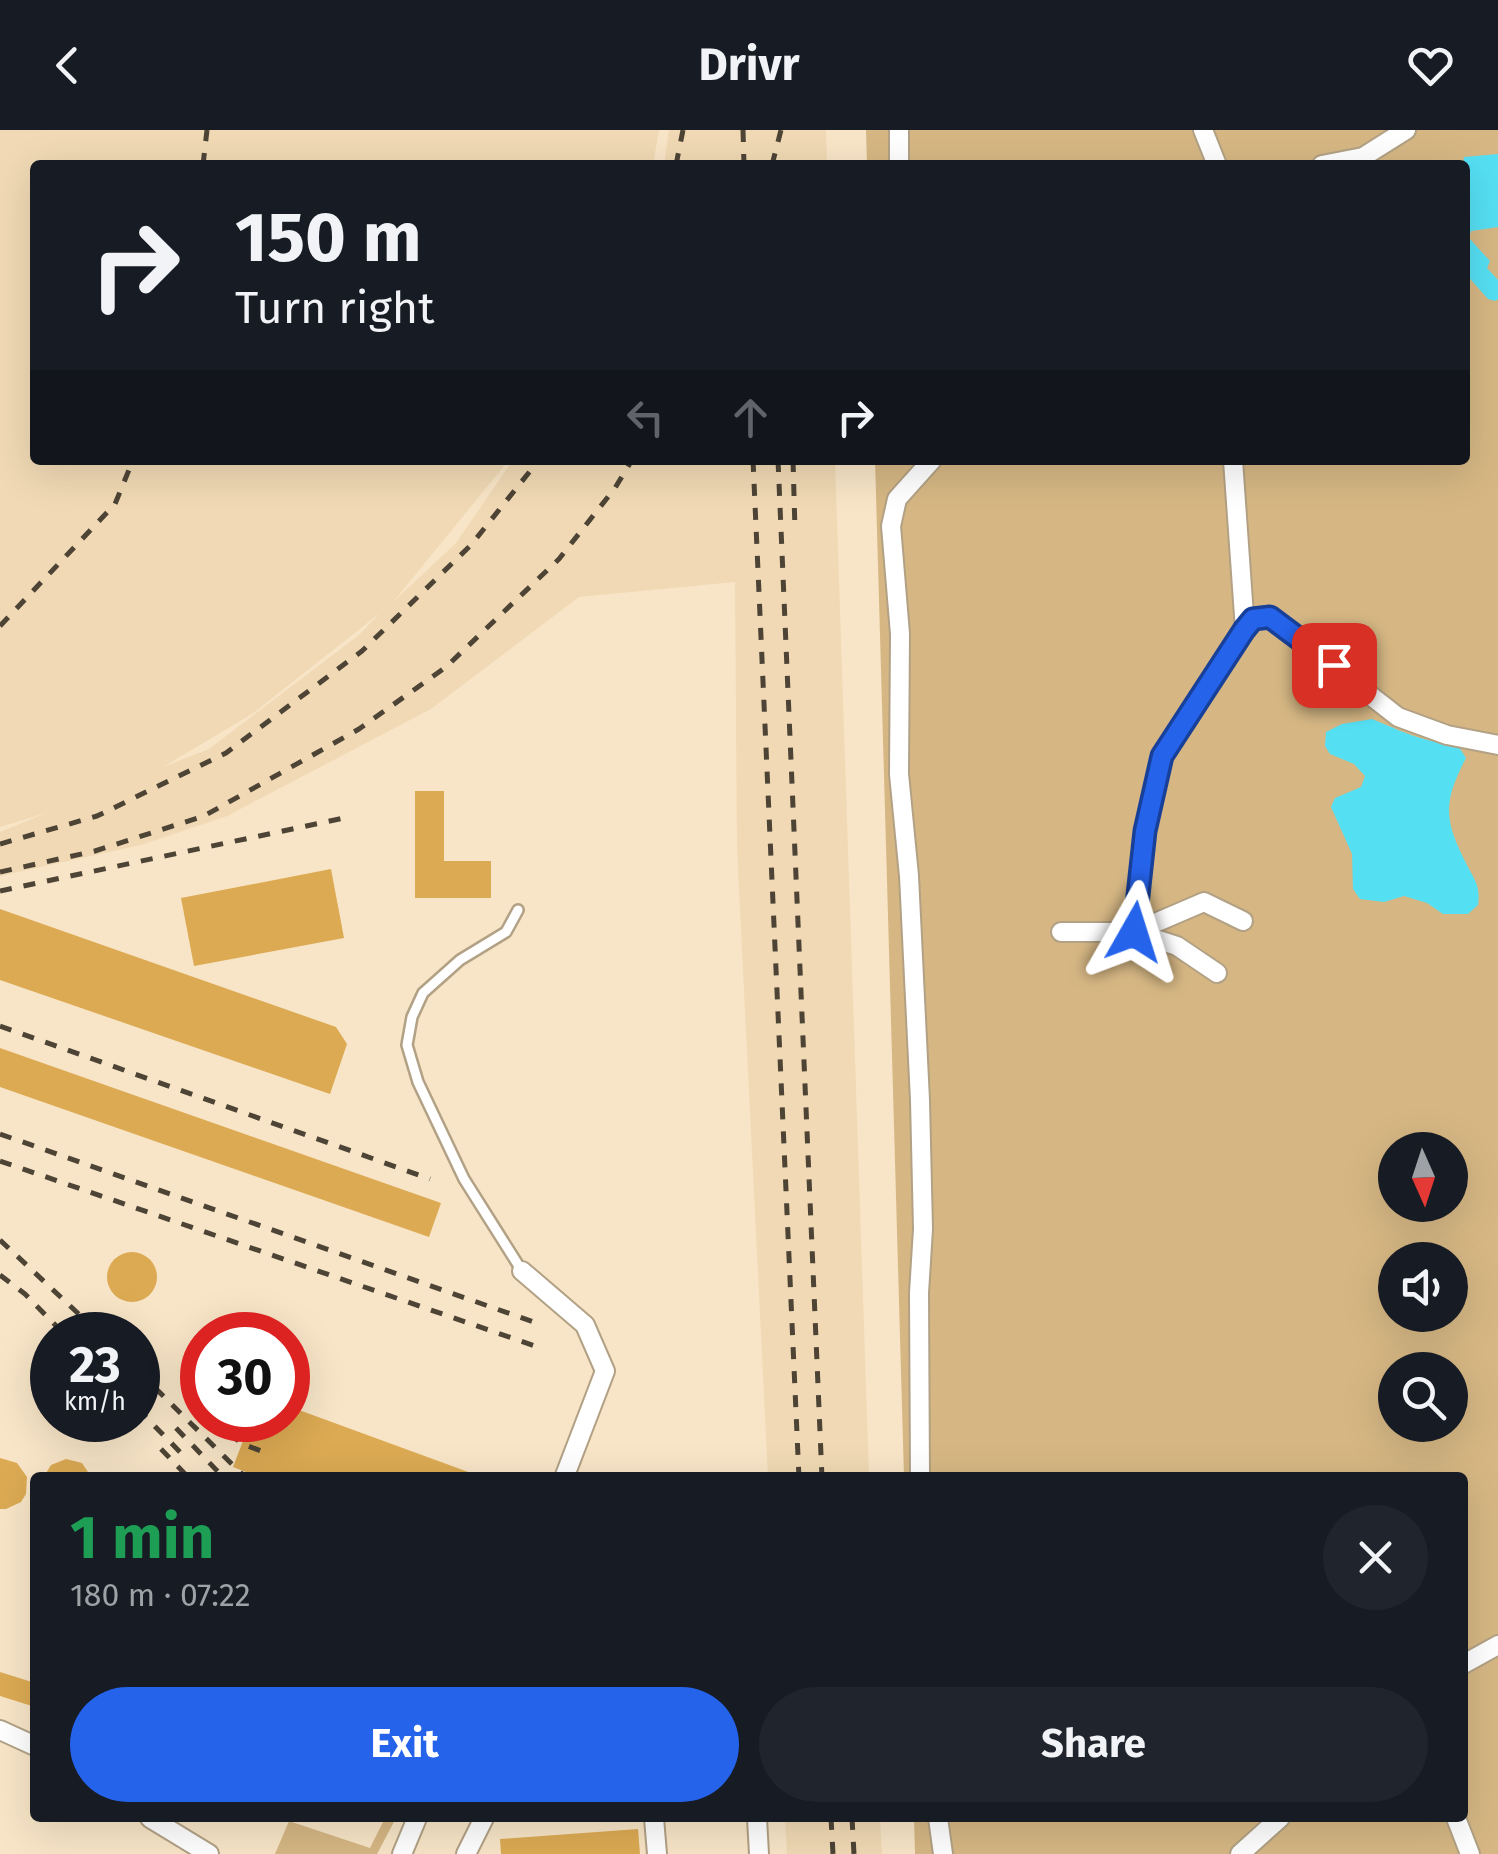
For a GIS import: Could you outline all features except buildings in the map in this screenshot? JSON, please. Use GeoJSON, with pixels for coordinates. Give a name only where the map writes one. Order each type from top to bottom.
{"type":"FeatureCollection","features":[{"type":"Feature","properties":{"kind":"street"},"geometry":{"type":"LineString","coordinates":[[898,130],[899,160]]}},
{"type":"Feature","properties":{"kind":"street"},"geometry":{"type":"LineString","coordinates":[[1204,130],[1216,160]]}},
{"type":"Feature","properties":{"kind":"street"},"geometry":{"type":"LineString","coordinates":[[1348,160],[1363,157],[1406,130]]}},
{"type":"Feature","properties":{"kind":"street"},"geometry":{"type":"LineString","coordinates":[[920,1472],[919,1293],[923,1229],[920,1100],[909,876],[899,774],[900,634],[891,526],[898,499],[928,465]]}},
{"type":"Feature","properties":{"kind":"street"},"geometry":{"type":"LineString","coordinates":[[1233,465],[1244,630]]}},
{"type":"Feature","properties":{"kind":"street"},"geometry":{"type":"LineString","coordinates":[[1134,932],[1145,831],[1162,756],[1253,619],[1270,617],[1398,717],[1447,735],[1498,744]]}},
{"type":"Feature","properties":{"kind":"street"},"geometry":{"type":"LineString","coordinates":[[1134,932],[1204,902],[1243,921]]}},
{"type":"Feature","properties":{"kind":"street"},"geometry":{"type":"LineString","coordinates":[[1062,932],[1134,932],[1177,946],[1217,972]]}},
{"type":"Feature","properties":{"kind":"street"},"geometry":{"type":"LineString","coordinates":[[522,1271],[586,1325],[605,1370],[566,1472]]}},
{"type":"Feature","properties":{"kind":"street"},"geometry":{"type":"LineString","coordinates":[[1468,1662],[1498,1645]]}},
{"type":"Feature","properties":{"kind":"street"},"geometry":{"type":"LineString","coordinates":[[0,1730],[30,1744]]}},
{"type":"Feature","properties":{"kind":"street"},"geometry":{"type":"LineString","coordinates":[[157,1822],[209,1854]]}},
{"type":"Feature","properties":{"kind":"street"},"geometry":{"type":"LineString","coordinates":[[402,1854],[415,1822]]}},
{"type":"Feature","properties":{"kind":"street"},"geometry":{"type":"LineString","coordinates":[[466,1854],[482,1822]]}},
{"type":"Feature","properties":{"kind":"street"},"geometry":{"type":"LineString","coordinates":[[654,1822],[656,1854]]}},
{"type":"Feature","properties":{"kind":"street"},"geometry":{"type":"LineString","coordinates":[[757,1822],[759,1854]]}},
{"type":"Feature","properties":{"kind":"street"},"geometry":{"type":"LineString","coordinates":[[939,1822],[943,1854]]}},
{"type":"Feature","properties":{"kind":"street"},"geometry":{"type":"LineString","coordinates":[[1240,1854],[1276,1822]]}},
{"type":"Feature","properties":{"kind":"street"},"geometry":{"type":"LineString","coordinates":[[1458,1822],[1470,1854]]}},
{"type":"Feature","properties":{"kind":"lane"},"geometry":{"type":"LineString","coordinates":[[518,910],[506,932],[460,960],[423,993],[412,1017],[407,1044],[418,1082],[464,1179],[522,1271]]}},
{"type":"Feature","properties":{"kind":"shaded area"},"geometry":{"type":"Polygon","coordinates":[[[0,130],[659,130],[654,160],[30,160],[30,465],[505,465],[393,602],[456,543],[510,465],[835,465],[869,1472],[768,1472],[737,848],[735,582],[579,597],[431,709],[227,816],[141,845],[0,876],[0,832],[46,813],[0,827],[0,130]],[[380,613],[252,714],[163,767],[209,749],[359,635],[380,613]]]}},
{"type":"Feature","properties":{"kind":"shaded area"},"geometry":{"type":"Polygon","coordinates":[[[669,130],[826,130],[827,160],[665,160],[669,130]]]}},
{"type":"Feature","properties":{"kind":"shaded area"},"geometry":{"type":"Polygon","coordinates":[[[866,130],[1498,130],[1498,1854],[915,1854],[914,1822],[1468,1822],[1468,1472],[904,1472],[875,465],[1470,465],[1470,160],[867,160],[866,130]]]}},
{"type":"Feature","properties":{"kind":"shaded area"},"geometry":{"type":"Polygon","coordinates":[[[289,1822],[370,1848],[383,1822],[394,1822],[377,1854],[275,1854],[289,1822]]]}},
{"type":"Feature","properties":{"kind":"shaded area"},"geometry":{"type":"Polygon","coordinates":[[[785,1822],[880,1822],[882,1854],[787,1854],[785,1822]]]}},
{"type":"Feature","properties":{"kind":"water"},"geometry":{"type":"Polygon","coordinates":[[[1498,154],[1498,227],[1471,231],[1470,234],[1470,160],[1464,157],[1498,154]]]}},
{"type":"Feature","properties":{"kind":"water"},"geometry":{"type":"Polygon","coordinates":[[[1470,239],[1490,261],[1487,268],[1498,280],[1498,299],[1488,299],[1470,279],[1470,239]]]}},
{"type":"Feature","properties":{"kind":"water"},"geometry":{"type":"Polygon","coordinates":[[[1372,719],[1423,739],[1457,744],[1466,758],[1453,789],[1449,814],[1455,839],[1478,890],[1478,905],[1468,914],[1443,914],[1427,903],[1404,896],[1384,902],[1360,899],[1353,889],[1352,854],[1331,807],[1335,798],[1361,787],[1365,776],[1354,764],[1330,754],[1325,746],[1326,732],[1342,724],[1372,719]]]}},
{"type":"Feature","properties":{"kind":"railway"},"geometry":{"type":"LineString","coordinates":[[204,160],[207,130]]}},
{"type":"Feature","properties":{"kind":"railway"},"geometry":{"type":"LineString","coordinates":[[677,160],[683,130]]}},
{"type":"Feature","properties":{"kind":"railway"},"geometry":{"type":"LineString","coordinates":[[743,130],[744,160]]}},
{"type":"Feature","properties":{"kind":"railway"},"geometry":{"type":"LineString","coordinates":[[773,160],[781,130]]}},
{"type":"Feature","properties":{"kind":"railway"},"geometry":{"type":"LineString","coordinates":[[0,626],[115,504],[131,465]]}},
{"type":"Feature","properties":{"kind":"railway"},"geometry":{"type":"LineString","coordinates":[[0,844],[97,816],[226,753],[362,651],[471,545],[535,465]]}},
{"type":"Feature","properties":{"kind":"railway"},"geometry":{"type":"LineString","coordinates":[[0,872],[95,851],[204,816],[359,729],[446,667],[559,559],[629,465]]}},
{"type":"Feature","properties":{"kind":"railway"},"geometry":{"type":"LineString","coordinates":[[753,465],[799,1472]]}},
{"type":"Feature","properties":{"kind":"railway"},"geometry":{"type":"LineString","coordinates":[[778,465],[822,1472]]}},
{"type":"Feature","properties":{"kind":"railway"},"geometry":{"type":"LineString","coordinates":[[793,465],[795,530]]}},
{"type":"Feature","properties":{"kind":"railway"},"geometry":{"type":"LineString","coordinates":[[0,891],[344,818]]}},
{"type":"Feature","properties":{"kind":"railway"},"geometry":{"type":"LineString","coordinates":[[0,1026],[430,1179]]}},
{"type":"Feature","properties":{"kind":"railway"},"geometry":{"type":"LineString","coordinates":[[0,1134],[542,1325]]}},
{"type":"Feature","properties":{"kind":"railway"},"geometry":{"type":"LineString","coordinates":[[0,1161],[535,1346]]}},
{"type":"Feature","properties":{"kind":"railway"},"geometry":{"type":"LineString","coordinates":[[0,1240],[77,1312]]}},
{"type":"Feature","properties":{"kind":"railway"},"geometry":{"type":"LineString","coordinates":[[0,1275],[43,1312]]}},
{"type":"Feature","properties":{"kind":"railway"},"geometry":{"type":"LineString","coordinates":[[160,1393],[240,1472]]}},
{"type":"Feature","properties":{"kind":"railway"},"geometry":{"type":"LineString","coordinates":[[176,1428],[218,1472]]}},
{"type":"Feature","properties":{"kind":"railway"},"geometry":{"type":"LineString","coordinates":[[160,1432],[180,1452]]}},
{"type":"Feature","properties":{"kind":"railway"},"geometry":{"type":"LineString","coordinates":[[240,1442],[266,1453]]}},
{"type":"Feature","properties":{"kind":"railway"},"geometry":{"type":"LineString","coordinates":[[161,1449],[183,1472]]}},
{"type":"Feature","properties":{"kind":"railway"},"geometry":{"type":"LineString","coordinates":[[831,1822],[833,1854]]}},
{"type":"Feature","properties":{"kind":"railway"},"geometry":{"type":"LineString","coordinates":[[852,1822],[854,1854]]}},
{"type":"Feature","properties":{"kind":"route"},"geometry":{"type":"LineString","coordinates":[[1134,932],[1145,831],[1162,756],[1244,630],[1253,619],[1270,617],[1334,665]]}}]}
